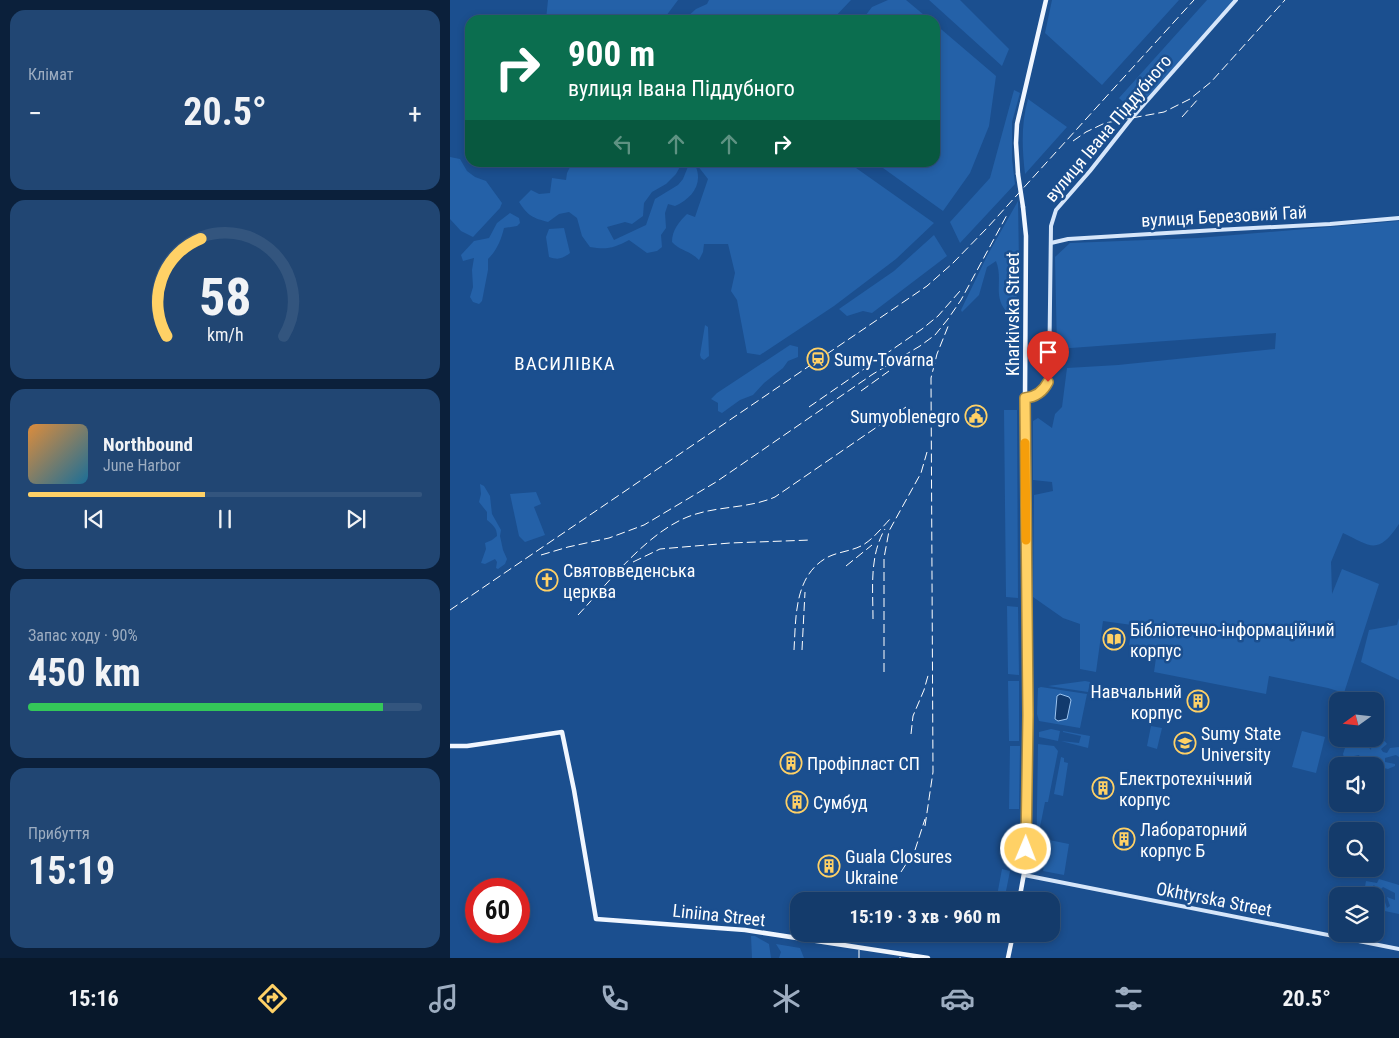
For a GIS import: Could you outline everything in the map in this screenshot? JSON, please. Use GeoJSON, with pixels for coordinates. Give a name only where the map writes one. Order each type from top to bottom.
{"type":"FeatureCollection","features":[{"type":"Feature","properties":{"kind":"main road","name":"Kharkivska Street"},"geometry":{"type":"LineString","coordinates":[[1021,892],[1024,874],[1028,730],[1025,398],[1026,236],[1016,143],[1017,124],[1046,0]]}},
{"type":"Feature","properties":{"kind":"main road","name":"Liniina Street"},"geometry":{"type":"LineString","coordinates":[[450,746],[467,746],[562,732],[596,919],[745,930],[928,958]]}},
{"type":"Feature","properties":{"kind":"main road"},"geometry":{"type":"LineString","coordinates":[[1008,958],[1011,942]]}},
{"type":"Feature","properties":{"kind":"street","name":"вулиця Івана Піддубного"},"geometry":{"type":"LineString","coordinates":[[1025,398],[1038,394],[1045,389],[1048,382],[1050,226],[1056,210],[1131,119],[1236,0]]}},
{"type":"Feature","properties":{"kind":"street","name":"вулиця Березовий Гай"},"geometry":{"type":"LineString","coordinates":[[1051,243],[1068,239],[1330,224],[1399,218]]}},
{"type":"Feature","properties":{"kind":"street","name":"Okhtyrska Street"},"geometry":{"type":"LineString","coordinates":[[1024,874],[1399,949]]}},
{"type":"Feature","properties":{"kind":"shaded area"},"geometry":{"type":"Polygon","coordinates":[[[548,0],[678,0],[667,15],[546,15],[548,0]]]}},
{"type":"Feature","properties":{"kind":"shaded area"},"geometry":{"type":"Polygon","coordinates":[[[709,0],[851,0],[837,15],[689,15],[696,9],[707,4],[709,0]]]}},
{"type":"Feature","properties":{"kind":"shaded area"},"geometry":{"type":"Polygon","coordinates":[[[888,0],[906,0],[924,15],[866,15],[872,7],[888,0]]]}},
{"type":"Feature","properties":{"kind":"shaded area"},"geometry":{"type":"Polygon","coordinates":[[[929,0],[960,0],[1009,49],[1002,66],[929,0]]]}},
{"type":"Feature","properties":{"kind":"shaded area"},"geometry":{"type":"Polygon","coordinates":[[[1052,0],[1179,0],[1102,85],[1045,33],[1052,0]]]}},
{"type":"Feature","properties":{"kind":"shaded area"},"geometry":{"type":"Polygon","coordinates":[[[1207,0],[1235,0],[1134,112],[1119,98],[1207,0]]]}},
{"type":"Feature","properties":{"kind":"shaded area"},"geometry":{"type":"Polygon","coordinates":[[[940,28],[996,76],[989,126],[970,173],[943,211],[882,167],[940,167],[940,28]]]}},
{"type":"Feature","properties":{"kind":"shaded area"},"geometry":{"type":"Polygon","coordinates":[[[1014,90],[1020,93],[1012,122],[1012,159],[1015,184],[960,243],[950,222],[990,178],[1014,90]]]}},
{"type":"Feature","properties":{"kind":"shaded area"},"geometry":{"type":"Polygon","coordinates":[[[1028,99],[1067,127],[1025,174],[1023,136],[1028,99]]]}},
{"type":"Feature","properties":{"kind":"shaded area"},"geometry":{"type":"Polygon","coordinates":[[[450,157],[460,159],[467,171],[475,177],[486,181],[502,203],[500,208],[473,237],[461,231],[450,219],[450,157]]]}},
{"type":"Feature","properties":{"kind":"shaded area"},"geometry":{"type":"Polygon","coordinates":[[[570,167],[680,167],[666,184],[652,192],[644,203],[643,216],[632,224],[625,222],[607,227],[614,240],[646,225],[655,199],[678,185],[683,179],[688,167],[696,167],[698,180],[694,191],[681,203],[675,206],[668,204],[665,213],[666,228],[661,235],[662,247],[657,251],[647,253],[629,240],[610,248],[590,247],[582,236],[577,218],[569,212],[559,214],[548,222],[531,216],[519,202],[531,190],[539,194],[550,193],[552,178],[566,180],[570,167]]]}},
{"type":"Feature","properties":{"kind":"shaded area"},"geometry":{"type":"Polygon","coordinates":[[[699,167],[855,167],[934,223],[896,259],[834,306],[760,355],[747,353],[737,300],[731,291],[735,273],[728,244],[704,244],[699,260],[672,242],[675,230],[684,217],[687,214],[695,217],[708,179],[699,167]]]}},
{"type":"Feature","properties":{"kind":"shaded area"},"geometry":{"type":"Polygon","coordinates":[[[1018,201],[1019,263],[1014,311],[1009,314],[1000,301],[999,275],[996,261],[987,267],[979,295],[962,312],[961,310],[987,256],[1018,201]]]}},
{"type":"Feature","properties":{"kind":"shaded area"},"geometry":{"type":"Polygon","coordinates":[[[510,213],[519,218],[520,223],[517,226],[504,228],[498,245],[488,259],[488,270],[482,301],[479,304],[473,302],[470,297],[473,287],[472,270],[474,258],[463,261],[461,255],[474,241],[489,238],[497,223],[510,213]]]}},
{"type":"Feature","properties":{"kind":"shaded area"},"geometry":{"type":"Polygon","coordinates":[[[1399,221],[1399,524],[1385,540],[1380,544],[1374,545],[1361,542],[1343,533],[1331,562],[1332,594],[1342,569],[1379,584],[1344,692],[1269,676],[1266,694],[1154,672],[1157,651],[1129,646],[1132,625],[1103,621],[1096,672],[1080,669],[1080,624],[1063,618],[1033,597],[1034,495],[1053,491],[1052,482],[1033,480],[1033,421],[1038,418],[1052,428],[1055,414],[1062,407],[1067,368],[1118,365],[1275,349],[1276,333],[1057,349],[1055,257],[1070,243],[1198,238],[1399,221]]]}},
{"type":"Feature","properties":{"kind":"shaded area"},"geometry":{"type":"Polygon","coordinates":[[[564,228],[570,253],[560,258],[549,257],[546,237],[549,229],[564,228]]]}},
{"type":"Feature","properties":{"kind":"shaded area"},"geometry":{"type":"Polygon","coordinates":[[[934,235],[947,256],[872,313],[863,311],[847,316],[839,309],[894,271],[934,235]]]}},
{"type":"Feature","properties":{"kind":"shaded area"},"geometry":{"type":"Polygon","coordinates":[[[705,325],[708,327],[709,356],[704,360],[700,355],[705,325]]]}},
{"type":"Feature","properties":{"kind":"shaded area"},"geometry":{"type":"Polygon","coordinates":[[[790,345],[798,347],[798,357],[788,361],[783,368],[764,383],[753,395],[740,400],[722,413],[718,411],[718,403],[711,399],[717,393],[790,345]]]}},
{"type":"Feature","properties":{"kind":"shaded area"},"geometry":{"type":"Polygon","coordinates":[[[1004,410],[1017,410],[1018,598],[1006,597],[1004,410]]]}},
{"type":"Feature","properties":{"kind":"shaded area"},"geometry":{"type":"Polygon","coordinates":[[[480,484],[484,486],[490,496],[492,514],[501,530],[500,536],[507,559],[505,564],[498,569],[496,568],[497,562],[495,559],[485,564],[481,563],[486,549],[485,543],[497,536],[497,533],[493,525],[487,520],[487,512],[479,502],[481,494],[480,484]]]}},
{"type":"Feature","properties":{"kind":"shaded area"},"geometry":{"type":"Polygon","coordinates":[[[536,492],[541,504],[534,507],[545,535],[525,542],[519,536],[510,494],[536,492]]]}},
{"type":"Feature","properties":{"kind":"shaded area"},"geometry":{"type":"Polygon","coordinates":[[[1007,606],[1018,607],[1019,675],[1008,674],[1007,606]]]}},
{"type":"Feature","properties":{"kind":"shaded area"},"geometry":{"type":"Polygon","coordinates":[[[1399,618],[1399,680],[1361,662],[1369,630],[1397,625],[1399,618]]]}},
{"type":"Feature","properties":{"kind":"shaded area"},"geometry":{"type":"Polygon","coordinates":[[[1008,681],[1019,681],[1019,741],[1009,741],[1008,681]]]}},
{"type":"Feature","properties":{"kind":"shaded area"},"geometry":{"type":"Polygon","coordinates":[[[1090,682],[1088,692],[1048,686],[1090,682]]]}},
{"type":"Feature","properties":{"kind":"shaded area"},"geometry":{"type":"Polygon","coordinates":[[[1038,688],[1087,694],[1080,728],[1039,721],[1037,714],[1038,688]]]}},
{"type":"Feature","properties":{"kind":"shaded area"},"geometry":{"type":"Polygon","coordinates":[[[1060,694],[1069,697],[1071,700],[1067,719],[1058,721],[1055,719],[1057,696],[1060,694]]]}},
{"type":"Feature","properties":{"kind":"shaded area"},"geometry":{"type":"Polygon","coordinates":[[[1151,726],[1162,728],[1157,749],[1147,746],[1151,726]]]}},
{"type":"Feature","properties":{"kind":"shaded area"},"geometry":{"type":"Polygon","coordinates":[[[1051,729],[1060,731],[1058,741],[1039,737],[1039,732],[1051,729]]]}},
{"type":"Feature","properties":{"kind":"shaded area"},"geometry":{"type":"Polygon","coordinates":[[[1063,731],[1090,736],[1088,748],[1061,741],[1079,743],[1081,736],[1063,731]]]}},
{"type":"Feature","properties":{"kind":"shaded area"},"geometry":{"type":"Polygon","coordinates":[[[1302,731],[1325,737],[1316,773],[1292,767],[1302,731]]]}},
{"type":"Feature","properties":{"kind":"shaded area"},"geometry":{"type":"Polygon","coordinates":[[[1038,744],[1054,746],[1058,751],[1048,802],[1045,802],[1039,832],[1043,833],[1036,872],[1038,744]]]}},
{"type":"Feature","properties":{"kind":"shaded area"},"geometry":{"type":"Polygon","coordinates":[[[1010,746],[1020,746],[1019,809],[1009,809],[1010,746]]]}},
{"type":"Feature","properties":{"kind":"shaded area"},"geometry":{"type":"Polygon","coordinates":[[[1399,747],[1399,757],[1396,755],[1385,758],[1385,762],[1395,764],[1395,766],[1388,769],[1384,768],[1384,757],[1360,757],[1359,755],[1344,757],[1345,748],[1369,748],[1371,750],[1371,748],[1382,748],[1383,752],[1387,753],[1390,748],[1399,747]]]}},
{"type":"Feature","properties":{"kind":"shaded area"},"geometry":{"type":"Polygon","coordinates":[[[1061,757],[1064,758],[1064,762],[1068,763],[1063,796],[1054,794],[1061,757]]]}},
{"type":"Feature","properties":{"kind":"shaded area"},"geometry":{"type":"Polygon","coordinates":[[[1049,840],[1069,844],[1064,875],[1043,871],[1049,840]]]}},
{"type":"Feature","properties":{"kind":"shaded area"},"geometry":{"type":"Polygon","coordinates":[[[1002,869],[1010,871],[1006,892],[998,892],[1002,869]]]}},
{"type":"Feature","properties":{"kind":"shaded area"},"geometry":{"type":"Polygon","coordinates":[[[1379,879],[1399,885],[1399,914],[1384,911],[1384,902],[1387,908],[1390,906],[1387,897],[1395,900],[1395,893],[1384,887],[1376,887],[1374,885],[1372,887],[1365,887],[1366,881],[1377,883],[1379,879]]]}},
{"type":"Feature","properties":{"kind":"shaded area"},"geometry":{"type":"Polygon","coordinates":[[[751,936],[755,936],[769,944],[771,958],[752,958],[751,936]]]}},
{"type":"Feature","properties":{"kind":"shaded area"},"geometry":{"type":"Polygon","coordinates":[[[776,944],[800,948],[804,958],[779,958],[781,952],[776,944]]]}},
{"type":"Feature","properties":{"kind":"railway"},"geometry":{"type":"LineString","coordinates":[[450,610],[927,286],[953,263],[988,227],[1194,0]]}},
{"type":"Feature","properties":{"kind":"railway"},"geometry":{"type":"LineString","coordinates":[[1073,141],[1105,123],[1164,112],[1190,99],[1211,82],[1285,0]]}},
{"type":"Feature","properties":{"kind":"railway"},"geometry":{"type":"LineString","coordinates":[[1182,117],[1199,98]]}},
{"type":"Feature","properties":{"kind":"railway"},"geometry":{"type":"LineString","coordinates":[[541,555],[609,538],[644,525],[716,482],[873,374],[920,346],[935,335],[961,300],[1008,213]]}},
{"type":"Feature","properties":{"kind":"railway"},"geometry":{"type":"LineString","coordinates":[[809,407],[922,329],[938,316],[960,291]]}},
{"type":"Feature","properties":{"kind":"railway"},"geometry":{"type":"LineString","coordinates":[[925,826],[933,772],[931,378],[937,354],[949,324]]}},
{"type":"Feature","properties":{"kind":"railway"},"geometry":{"type":"LineString","coordinates":[[861,391],[889,371]]}},
{"type":"Feature","properties":{"kind":"railway"},"geometry":{"type":"LineString","coordinates":[[578,615],[632,557],[663,530],[696,514],[756,503],[775,497],[906,407]]}},
{"type":"Feature","properties":{"kind":"railway"},"geometry":{"type":"LineString","coordinates":[[884,672],[884,558],[889,531],[921,473],[927,452]]}},
{"type":"Feature","properties":{"kind":"railway"},"geometry":{"type":"LineString","coordinates":[[794,650],[799,598],[809,574],[828,557],[857,548],[874,537],[892,517]]}},
{"type":"Feature","properties":{"kind":"railway"},"geometry":{"type":"LineString","coordinates":[[873,619],[874,561],[876,550],[885,529]]}},
{"type":"Feature","properties":{"kind":"railway"},"geometry":{"type":"LineString","coordinates":[[633,562],[660,549],[730,543],[811,540]]}},
{"type":"Feature","properties":{"kind":"railway"},"geometry":{"type":"LineString","coordinates":[[846,566],[872,545]]}},
{"type":"Feature","properties":{"kind":"railway"},"geometry":{"type":"LineString","coordinates":[[802,650],[805,592]]}},
{"type":"Feature","properties":{"kind":"railway"},"geometry":{"type":"LineString","coordinates":[[911,734],[913,716],[929,672]]}},
{"type":"Feature","properties":{"kind":"railway"},"geometry":{"type":"LineString","coordinates":[[901,872],[915,850],[925,819]]}},
{"type":"Feature","properties":{"kind":"railway"},"geometry":{"type":"LineString","coordinates":[[859,950],[859,958]]}},
{"type":"Feature","properties":{"kind":"slow traffic"},"geometry":{"type":"LineString","coordinates":[[1025,443],[1026,540]]}},
{"type":"Feature","properties":{"kind":"place","name":"Sumy-Tovarna"},"geometry":{"type":"Point","coordinates":[818,359]}},
{"type":"Feature","properties":{"kind":"place","name":"Sumyoblenegro"},"geometry":{"type":"Point","coordinates":[976,416]}},
{"type":"Feature","properties":{"kind":"place","name":"Святовведенська церква"},"geometry":{"type":"Point","coordinates":[547,580]}},
{"type":"Feature","properties":{"kind":"place","name":"Бібліотечно-інформаційний корпус"},"geometry":{"type":"Point","coordinates":[1114,639]}},
{"type":"Feature","properties":{"kind":"place","name":"Навчальний корпус"},"geometry":{"type":"Point","coordinates":[1198,701]}},
{"type":"Feature","properties":{"kind":"place","name":"Sumy State University"},"geometry":{"type":"Point","coordinates":[1185,743]}},
{"type":"Feature","properties":{"kind":"place","name":"Профіпласт СП"},"geometry":{"type":"Point","coordinates":[791,763]}},
{"type":"Feature","properties":{"kind":"place","name":"Електротехнічний корпус"},"geometry":{"type":"Point","coordinates":[1103,788]}},
{"type":"Feature","properties":{"kind":"place","name":"Сумбуд"},"geometry":{"type":"Point","coordinates":[797,802]}},
{"type":"Feature","properties":{"kind":"place","name":"Лабораторний корпус Б"},"geometry":{"type":"Point","coordinates":[1124,839]}},
{"type":"Feature","properties":{"kind":"place","name":"Guala Closures Ukraine"},"geometry":{"type":"Point","coordinates":[829,866]}},
{"type":"Feature","properties":{"kind":"district","name":"ВАСИЛІВКА"},"geometry":{"type":"Point","coordinates":[565,363]}},
{"type":"Feature","properties":{"kind":"route"},"geometry":{"type":"LineString","coordinates":[[1026,849],[1028,715],[1025,398],[1038,394],[1045,389],[1048,382]]}}]}
